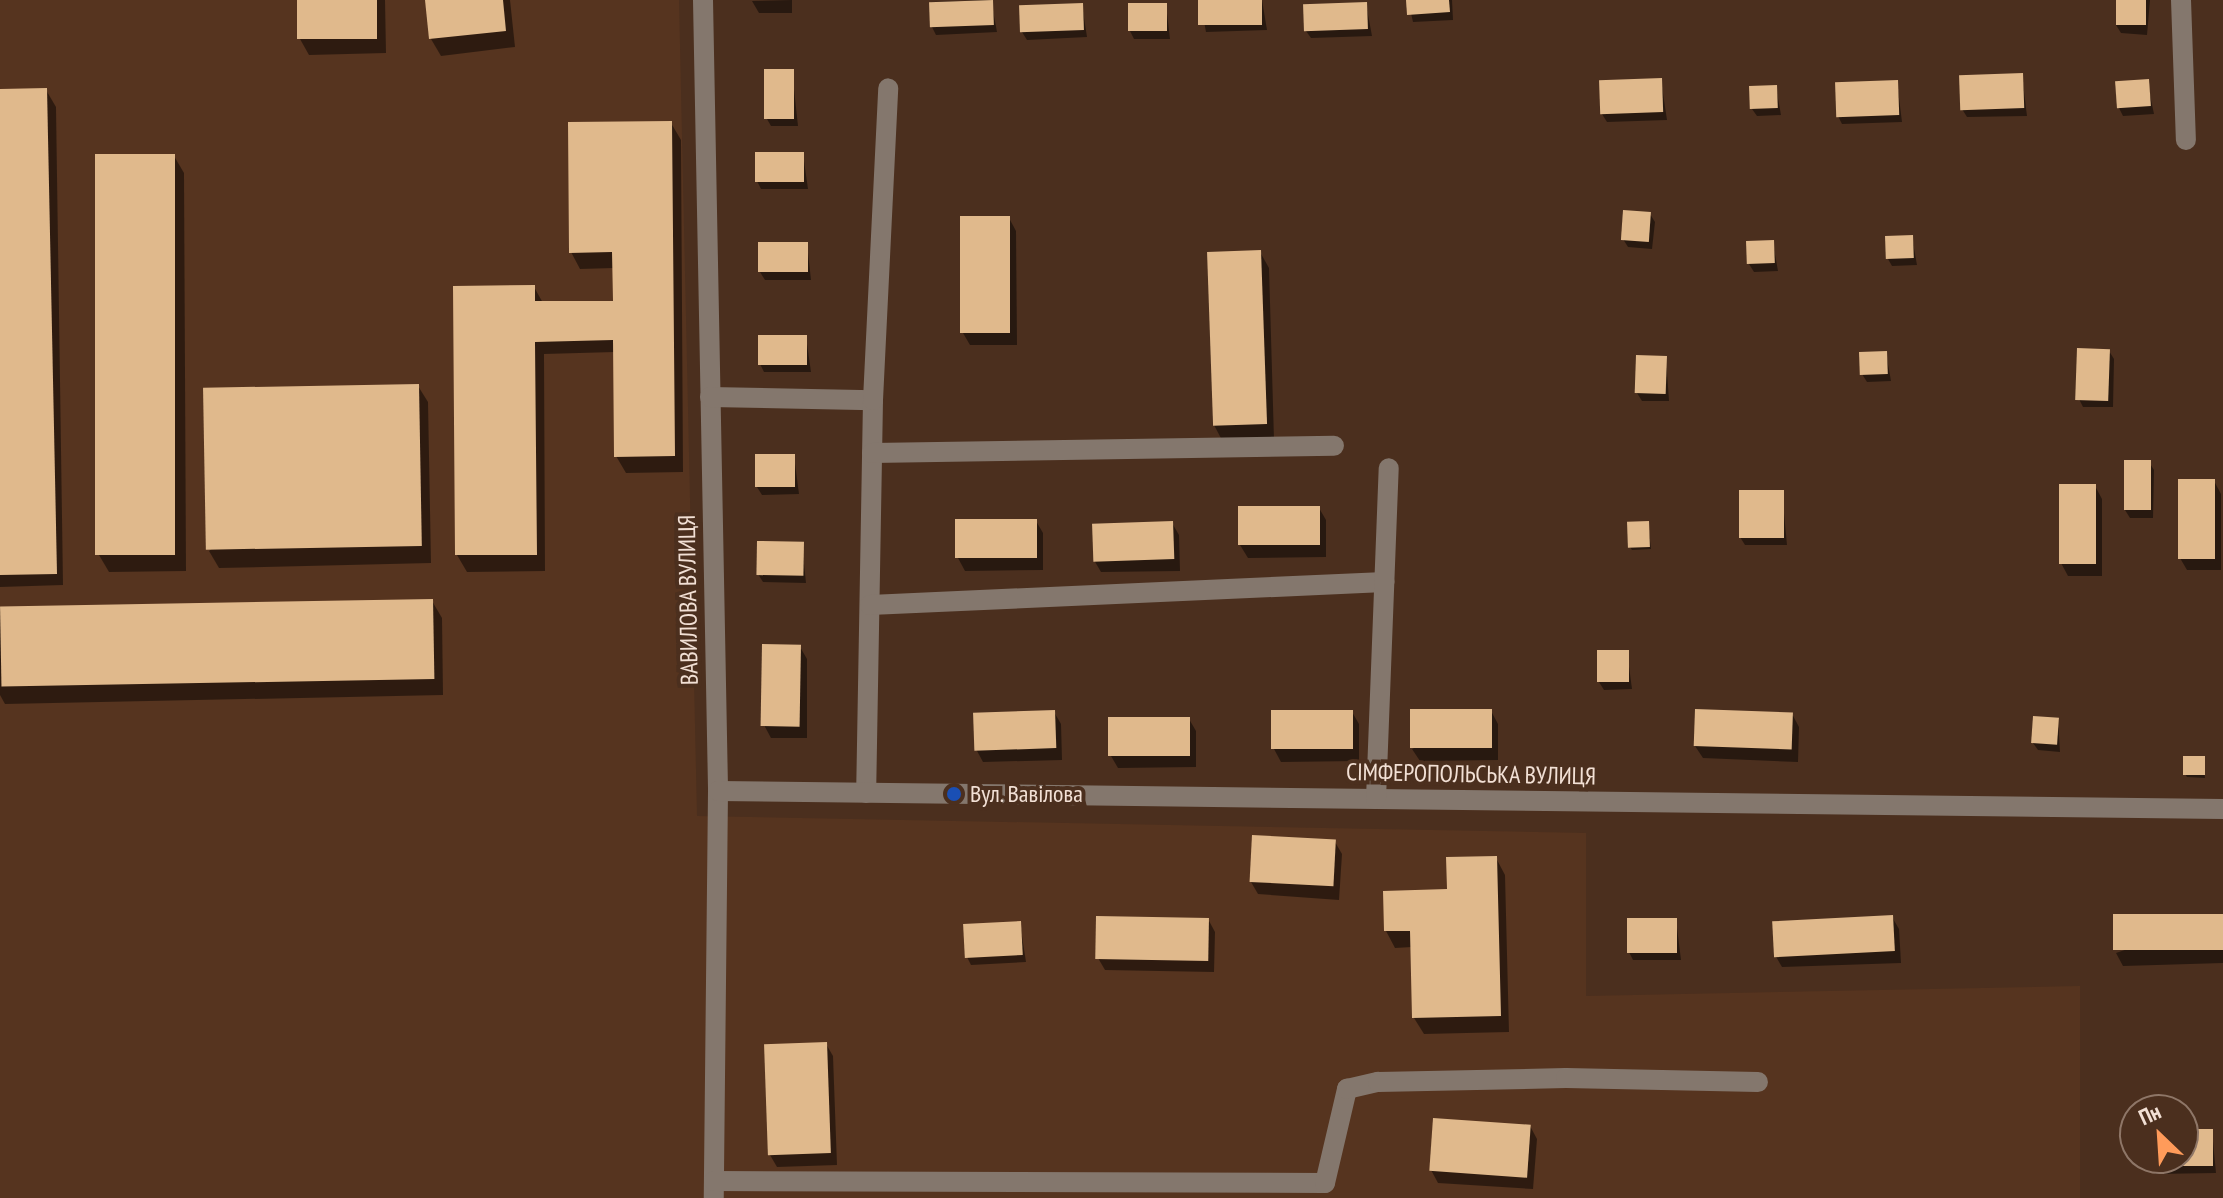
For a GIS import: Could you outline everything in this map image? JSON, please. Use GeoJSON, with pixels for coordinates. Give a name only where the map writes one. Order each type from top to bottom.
{"type":"FeatureCollection","features":[{"type":"Feature","properties":{"kind":"street","name":"ВАВИЛОВА ВУЛИЦЯ"},"geometry":{"type":"LineString","coordinates":[[703,0],[718,791],[714,1190]]}},
{"type":"Feature","properties":{"kind":"street"},"geometry":{"type":"LineString","coordinates":[[2181,0],[2186,140]]}},
{"type":"Feature","properties":{"kind":"street"},"geometry":{"type":"LineString","coordinates":[[866,793],[873,400],[888,88]]}},
{"type":"Feature","properties":{"kind":"street"},"geometry":{"type":"LineString","coordinates":[[710,397],[873,400]]}},
{"type":"Feature","properties":{"kind":"street"},"geometry":{"type":"LineString","coordinates":[[872,453],[1334,446]]}},
{"type":"Feature","properties":{"kind":"street"},"geometry":{"type":"LineString","coordinates":[[1376,799],[1389,468]]}},
{"type":"Feature","properties":{"kind":"street"},"geometry":{"type":"LineString","coordinates":[[870,605],[1384,582]]}},
{"type":"Feature","properties":{"kind":"street","name":"СІМФЕРОПОЛЬСЬКА ВУЛИЦЯ"},"geometry":{"type":"LineString","coordinates":[[718,791],[2223,809]]}},
{"type":"Feature","properties":{"kind":"street"},"geometry":{"type":"LineString","coordinates":[[714,1190],[1325,1183],[1347,1089],[1378,1082],[1566,1078],[1758,1082]]}},
{"type":"Feature","properties":{"kind":"shaded area"},"geometry":{"type":"Polygon","coordinates":[[[0,0],[679,0],[697,816],[1586,833],[1586,996],[2080,986],[2080,1198],[0,1198],[0,0]]]}},
{"type":"Feature","properties":{"kind":"building"},"geometry":{"type":"Polygon","coordinates":[[[297,0],[377,0],[377,39],[297,39],[297,0]]]}},
{"type":"Feature","properties":{"kind":"building"},"geometry":{"type":"Polygon","coordinates":[[[425,0],[503,0],[506,31],[429,39],[425,0]]]}},
{"type":"Feature","properties":{"kind":"building"},"geometry":{"type":"Polygon","coordinates":[[[993,0],[994,25],[930,27],[929,2],[993,0]]]}},
{"type":"Feature","properties":{"kind":"building"},"geometry":{"type":"Polygon","coordinates":[[[1198,0],[1262,0],[1262,25],[1198,25],[1198,0]]]}},
{"type":"Feature","properties":{"kind":"building"},"geometry":{"type":"Polygon","coordinates":[[[1406,0],[1449,0],[1450,12],[1407,15],[1406,0]]]}},
{"type":"Feature","properties":{"kind":"building"},"geometry":{"type":"Polygon","coordinates":[[[2116,0],[2146,0],[2146,25],[2116,25],[2116,0]]]}},
{"type":"Feature","properties":{"kind":"building"},"geometry":{"type":"Polygon","coordinates":[[[1367,2],[1368,29],[1304,31],[1303,4],[1367,2]]]}},
{"type":"Feature","properties":{"kind":"building"},"geometry":{"type":"Polygon","coordinates":[[[1083,3],[1084,30],[1020,32],[1019,5],[1083,3]]]}},
{"type":"Feature","properties":{"kind":"building"},"geometry":{"type":"Polygon","coordinates":[[[1128,3],[1167,3],[1167,31],[1128,31],[1128,3]]]}},
{"type":"Feature","properties":{"kind":"building"},"geometry":{"type":"Polygon","coordinates":[[[764,69],[794,69],[794,119],[764,119],[764,69]]]}},
{"type":"Feature","properties":{"kind":"building"},"geometry":{"type":"Polygon","coordinates":[[[2023,73],[2024,108],[1960,110],[1959,75],[2023,73]]]}},
{"type":"Feature","properties":{"kind":"building"},"geometry":{"type":"Polygon","coordinates":[[[1662,78],[1663,112],[1600,114],[1599,80],[1662,78]]]}},
{"type":"Feature","properties":{"kind":"building"},"geometry":{"type":"Polygon","coordinates":[[[2149,79],[2151,106],[2117,108],[2115,81],[2149,79]]]}},
{"type":"Feature","properties":{"kind":"building"},"geometry":{"type":"Polygon","coordinates":[[[1898,80],[1899,115],[1836,117],[1835,82],[1898,80]]]}},
{"type":"Feature","properties":{"kind":"building"},"geometry":{"type":"Polygon","coordinates":[[[1777,85],[1778,108],[1750,109],[1749,86],[1777,85]]]}},
{"type":"Feature","properties":{"kind":"building"},"geometry":{"type":"Polygon","coordinates":[[[47,88],[57,574],[0,575],[0,89],[47,88]]]}},
{"type":"Feature","properties":{"kind":"building"},"geometry":{"type":"Polygon","coordinates":[[[672,121],[675,456],[614,457],[613,340],[535,342],[537,555],[455,555],[453,286],[535,285],[535,301],[613,301],[612,252],[569,253],[568,122],[672,121]]]}},
{"type":"Feature","properties":{"kind":"building"},"geometry":{"type":"Polygon","coordinates":[[[755,152],[804,152],[804,182],[755,182],[755,152]]]}},
{"type":"Feature","properties":{"kind":"building"},"geometry":{"type":"Polygon","coordinates":[[[95,154],[175,154],[175,555],[95,555],[95,154]]]}},
{"type":"Feature","properties":{"kind":"building"},"geometry":{"type":"Polygon","coordinates":[[[1623,210],[1651,212],[1649,242],[1621,240],[1623,210]]]}},
{"type":"Feature","properties":{"kind":"building"},"geometry":{"type":"Polygon","coordinates":[[[960,216],[1010,216],[1010,333],[960,333],[960,216]]]}},
{"type":"Feature","properties":{"kind":"building"},"geometry":{"type":"Polygon","coordinates":[[[1913,235],[1914,258],[1886,259],[1885,236],[1913,235]]]}},
{"type":"Feature","properties":{"kind":"building"},"geometry":{"type":"Polygon","coordinates":[[[1774,240],[1775,263],[1747,264],[1746,241],[1774,240]]]}},
{"type":"Feature","properties":{"kind":"building"},"geometry":{"type":"Polygon","coordinates":[[[758,242],[808,242],[808,272],[758,272],[758,242]]]}},
{"type":"Feature","properties":{"kind":"building"},"geometry":{"type":"Polygon","coordinates":[[[1261,250],[1267,424],[1213,426],[1207,252],[1261,250]]]}},
{"type":"Feature","properties":{"kind":"building"},"geometry":{"type":"Polygon","coordinates":[[[758,335],[807,335],[807,365],[758,365],[758,335]]]}},
{"type":"Feature","properties":{"kind":"building"},"geometry":{"type":"Polygon","coordinates":[[[2077,348],[2110,349],[2108,401],[2075,400],[2077,348]]]}},
{"type":"Feature","properties":{"kind":"building"},"geometry":{"type":"Polygon","coordinates":[[[1887,351],[1888,374],[1860,375],[1859,352],[1887,351]]]}},
{"type":"Feature","properties":{"kind":"building"},"geometry":{"type":"Polygon","coordinates":[[[1636,355],[1667,356],[1666,394],[1635,393],[1636,355]]]}},
{"type":"Feature","properties":{"kind":"building"},"geometry":{"type":"Polygon","coordinates":[[[419,384],[422,546],[206,550],[203,388],[419,384]]]}},
{"type":"Feature","properties":{"kind":"building"},"geometry":{"type":"Polygon","coordinates":[[[755,454],[795,454],[795,487],[755,487],[755,454]]]}},
{"type":"Feature","properties":{"kind":"building"},"geometry":{"type":"Polygon","coordinates":[[[2124,460],[2151,460],[2151,510],[2124,510],[2124,460]]]}},
{"type":"Feature","properties":{"kind":"building"},"geometry":{"type":"Polygon","coordinates":[[[2178,479],[2215,479],[2215,559],[2178,559],[2178,479]]]}},
{"type":"Feature","properties":{"kind":"building"},"geometry":{"type":"Polygon","coordinates":[[[2059,484],[2096,484],[2096,564],[2059,564],[2059,484]]]}},
{"type":"Feature","properties":{"kind":"building"},"geometry":{"type":"Polygon","coordinates":[[[1739,490],[1784,490],[1784,538],[1739,538],[1739,490]]]}},
{"type":"Feature","properties":{"kind":"building"},"geometry":{"type":"Polygon","coordinates":[[[1238,506],[1320,506],[1320,545],[1238,545],[1238,506]]]}},
{"type":"Feature","properties":{"kind":"building"},"geometry":{"type":"Polygon","coordinates":[[[955,519],[1037,519],[1037,558],[955,558],[955,519]]]}},
{"type":"Feature","properties":{"kind":"building"},"geometry":{"type":"Polygon","coordinates":[[[1173,521],[1174,559],[1093,562],[1092,524],[1173,521]]]}},
{"type":"Feature","properties":{"kind":"building"},"geometry":{"type":"Polygon","coordinates":[[[1649,521],[1650,547],[1628,548],[1627,522],[1649,521]]]}},
{"type":"Feature","properties":{"kind":"building"},"geometry":{"type":"Polygon","coordinates":[[[757,541],[804,542],[803,576],[756,575],[757,541]]]}},
{"type":"Feature","properties":{"kind":"building"},"geometry":{"type":"Polygon","coordinates":[[[433,599],[434,679],[1,687],[0,607],[433,599]]]}},
{"type":"Feature","properties":{"kind":"building"},"geometry":{"type":"Polygon","coordinates":[[[762,644],[801,645],[800,727],[761,726],[762,644]]]}},
{"type":"Feature","properties":{"kind":"building"},"geometry":{"type":"Polygon","coordinates":[[[1597,650],[1629,650],[1629,682],[1597,682],[1597,650]]]}},
{"type":"Feature","properties":{"kind":"building"},"geometry":{"type":"Polygon","coordinates":[[[1410,709],[1492,709],[1492,748],[1410,748],[1410,709]]]}},
{"type":"Feature","properties":{"kind":"building"},"geometry":{"type":"Polygon","coordinates":[[[1695,709],[1793,712],[1792,749],[1694,746],[1695,709]]]}},
{"type":"Feature","properties":{"kind":"building"},"geometry":{"type":"Polygon","coordinates":[[[1055,710],[1056,748],[974,751],[973,713],[1055,710]]]}},
{"type":"Feature","properties":{"kind":"building"},"geometry":{"type":"Polygon","coordinates":[[[1271,710],[1353,710],[1353,749],[1271,749],[1271,710]]]}},
{"type":"Feature","properties":{"kind":"building"},"geometry":{"type":"Polygon","coordinates":[[[2033,716],[2059,718],[2057,745],[2031,743],[2033,716]]]}},
{"type":"Feature","properties":{"kind":"building"},"geometry":{"type":"Polygon","coordinates":[[[1108,717],[1190,717],[1190,756],[1108,756],[1108,717]]]}},
{"type":"Feature","properties":{"kind":"building"},"geometry":{"type":"Polygon","coordinates":[[[2183,756],[2205,756],[2205,775],[2183,775],[2183,756]]]}},
{"type":"Feature","properties":{"kind":"building"},"geometry":{"type":"Polygon","coordinates":[[[1252,835],[1336,839],[1333,886],[1250,882],[1252,835]]]}},
{"type":"Feature","properties":{"kind":"building"},"geometry":{"type":"Polygon","coordinates":[[[1497,856],[1501,1016],[1412,1018],[1410,931],[1384,931],[1383,891],[1447,889],[1446,857],[1497,856]]]}},
{"type":"Feature","properties":{"kind":"building"},"geometry":{"type":"Polygon","coordinates":[[[2113,914],[2223,914],[2223,950],[2113,950],[2113,914]]]}},
{"type":"Feature","properties":{"kind":"building"},"geometry":{"type":"Polygon","coordinates":[[[1893,915],[1895,951],[1774,957],[1772,921],[1893,915]]]}},
{"type":"Feature","properties":{"kind":"building"},"geometry":{"type":"Polygon","coordinates":[[[1096,916],[1209,918],[1208,961],[1095,959],[1096,916]]]}},
{"type":"Feature","properties":{"kind":"building"},"geometry":{"type":"Polygon","coordinates":[[[1627,918],[1677,918],[1677,953],[1627,953],[1627,918]]]}},
{"type":"Feature","properties":{"kind":"building"},"geometry":{"type":"Polygon","coordinates":[[[1021,921],[1023,955],[965,958],[963,924],[1021,921]]]}},
{"type":"Feature","properties":{"kind":"building"},"geometry":{"type":"Polygon","coordinates":[[[827,1042],[831,1153],[768,1155],[764,1044],[827,1042]]]}},
{"type":"Feature","properties":{"kind":"building"},"geometry":{"type":"Polygon","coordinates":[[[1433,1118],[1531,1125],[1527,1178],[1429,1171],[1433,1118]]]}},
{"type":"Feature","properties":{"kind":"building"},"geometry":{"type":"Polygon","coordinates":[[[2199,1129],[2213,1129],[2213,1166],[2199,1166],[2199,1129]]]}},
{"type":"Feature","properties":{"kind":"place","name":"Вул. Вавілова"},"geometry":{"type":"Point","coordinates":[954,794]}}]}
